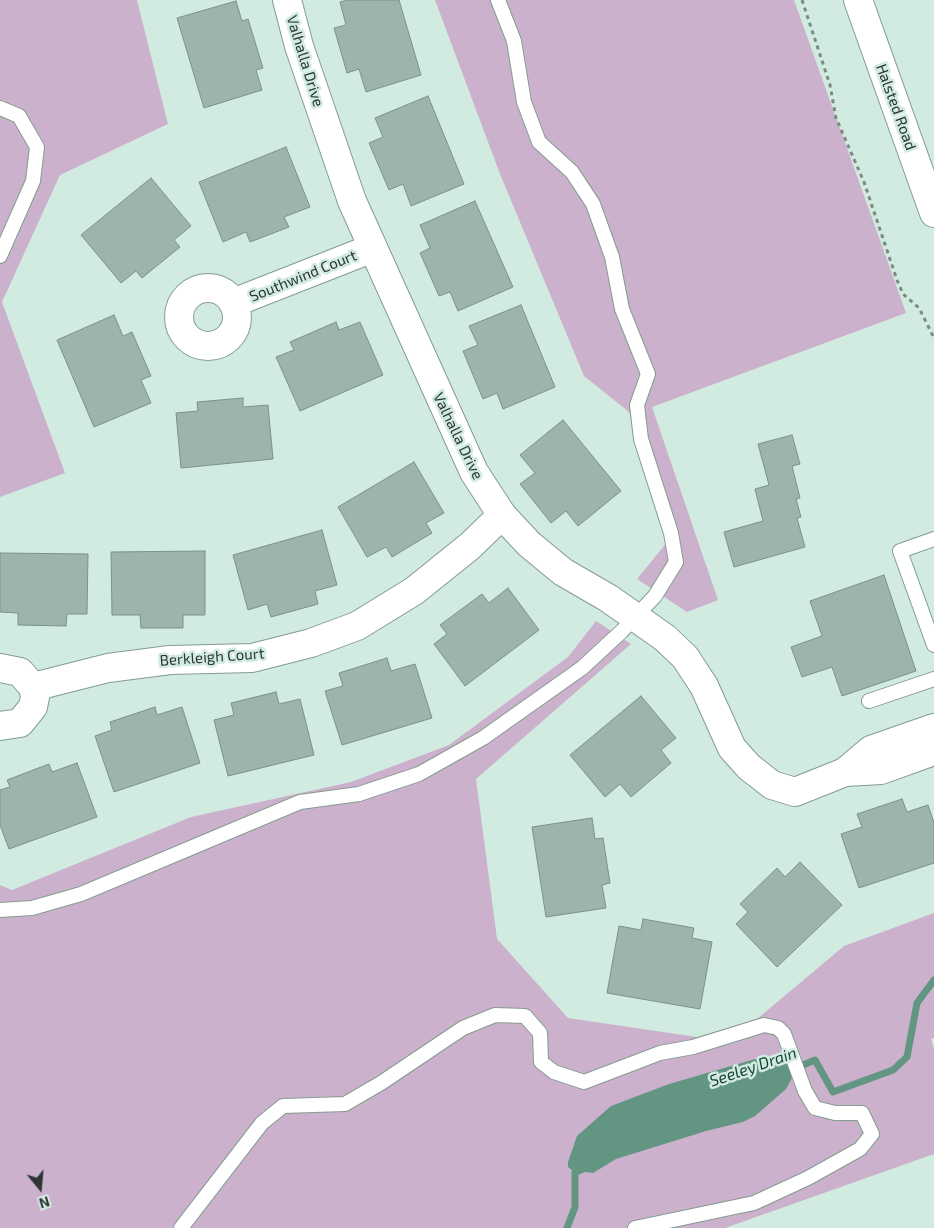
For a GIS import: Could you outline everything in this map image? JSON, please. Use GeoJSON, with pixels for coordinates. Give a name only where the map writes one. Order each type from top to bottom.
{"type":"FeatureCollection","features":[{"type":"Feature","properties":{"kind":"street","name":"Valhalla Drive"},"geometry":{"type":"LineString","coordinates":[[286,0],[299,46],[352,201],[474,472],[502,515],[529,544],[563,572],[636,617],[665,638],[685,657],[704,686],[732,748],[749,767],[772,785],[795,792],[845,772],[871,750],[934,728]]}},
{"type":"Feature","properties":{"kind":"street","name":"Halsted Road"},"geometry":{"type":"LineString","coordinates":[[858,0],[934,213]]}},
{"type":"Feature","properties":{"kind":"street","name":"Southwind Court"},"geometry":{"type":"LineString","coordinates":[[234,303],[373,248]]}},
{"type":"Feature","properties":{"kind":"street","name":"Berkleigh Court"},"geometry":{"type":"LineString","coordinates":[[33,687],[108,668],[170,660],[252,658],[310,643],[357,626],[414,591],[470,546],[502,515]]}},
{"type":"Feature","properties":{"kind":"street"},"geometry":{"type":"LineString","coordinates":[[0,668],[20,672],[33,687],[33,707],[28,716],[20,723],[0,726]]}},
{"type":"Feature","properties":{"kind":"street","name":"Valhalla Drive"},"geometry":{"type":"LineString","coordinates":[[845,772],[881,770],[934,751]]}},
{"type":"Feature","properties":{"kind":"lane"},"geometry":{"type":"LineString","coordinates":[[0,910],[32,908],[80,894],[300,802],[359,794],[419,774],[483,738],[582,668],[636,617],[655,596],[676,562],[671,533],[641,439],[637,405],[648,374],[622,309],[612,257],[593,204],[572,172],[539,142],[524,102],[514,41],[498,0]]}},
{"type":"Feature","properties":{"kind":"lane"},"geometry":{"type":"LineString","coordinates":[[0,108],[19,116],[37,147],[33,181],[0,256]]}},
{"type":"Feature","properties":{"kind":"lane"},"geometry":{"type":"LineString","coordinates":[[934,539],[900,551],[934,645]]}},
{"type":"Feature","properties":{"kind":"lane"},"geometry":{"type":"LineString","coordinates":[[869,701],[934,679]]}},
{"type":"Feature","properties":{"kind":"lane"},"geometry":{"type":"LineString","coordinates":[[181,1228],[262,1123],[283,1106],[345,1104],[381,1084],[463,1028],[495,1015],[525,1016],[540,1033],[541,1062],[554,1072],[584,1082],[660,1053],[693,1047],[764,1025],[778,1028],[784,1034],[805,1090],[815,1108],[835,1113],[862,1113],[872,1134],[860,1149],[808,1178],[754,1203],[634,1228]]}},
{"type":"Feature","properties":{"kind":"path"},"geometry":{"type":"LineString","coordinates":[[802,0],[830,85],[836,118],[864,182],[897,280],[903,294],[919,308],[934,338]]}},
{"type":"Feature","properties":{"kind":"shaded area"},"geometry":{"type":"Polygon","coordinates":[[[0,0],[137,0],[168,124],[60,175],[2,302],[65,473],[0,497],[0,0]]]}},
{"type":"Feature","properties":{"kind":"shaded area"},"geometry":{"type":"Polygon","coordinates":[[[435,0],[794,0],[906,313],[652,407],[718,600],[687,612],[637,579],[668,541],[629,412],[584,376],[500,174],[435,0]]]}},
{"type":"Feature","properties":{"kind":"shaded area"},"geometry":{"type":"Polygon","coordinates":[[[596,621],[631,644],[476,779],[497,939],[568,1018],[697,1037],[757,1019],[844,946],[934,913],[934,1038],[931,1039],[934,1048],[934,1154],[725,1228],[0,1228],[0,885],[12,890],[191,817],[351,782],[449,745],[568,657],[596,621]]]}},
{"type":"Feature","properties":{"kind":"water"},"geometry":{"type":"Polygon","coordinates":[[[755,1059],[781,1065],[787,1063],[792,1078],[786,1089],[755,1116],[743,1122],[706,1131],[616,1159],[593,1173],[585,1172],[578,1175],[568,1167],[577,1136],[611,1106],[669,1084],[755,1059]]]}},
{"type":"Feature","properties":{"kind":"building"},"geometry":{"type":"Polygon","coordinates":[[[348,0],[399,0],[421,75],[366,92],[359,69],[347,73],[334,28],[346,25],[340,2],[348,0]]]}},
{"type":"Feature","properties":{"kind":"building"},"geometry":{"type":"Polygon","coordinates":[[[236,1],[242,21],[248,19],[263,68],[256,70],[262,90],[204,108],[177,18],[236,1]]]}},
{"type":"Feature","properties":{"kind":"building"},"geometry":{"type":"Polygon","coordinates":[[[428,96],[464,184],[411,206],[403,184],[389,190],[369,143],[383,137],[375,118],[428,96]]]}},
{"type":"Feature","properties":{"kind":"building"},"geometry":{"type":"Polygon","coordinates":[[[286,147],[310,207],[284,217],[289,227],[250,242],[246,232],[223,242],[199,182],[286,147]]]}},
{"type":"Feature","properties":{"kind":"building"},"geometry":{"type":"Polygon","coordinates":[[[151,178],[191,226],[174,240],[180,247],[142,278],[136,271],[121,283],[81,235],[151,178]]]}},
{"type":"Feature","properties":{"kind":"building"},"geometry":{"type":"Polygon","coordinates":[[[475,201],[513,287],[458,311],[450,292],[439,296],[420,253],[430,248],[420,225],[475,201]]]}},
{"type":"Feature","properties":{"kind":"building"},"geometry":{"type":"Polygon","coordinates":[[[521,305],[555,387],[503,409],[497,393],[483,399],[463,351],[478,345],[469,326],[521,305]]]}},
{"type":"Feature","properties":{"kind":"building"},"geometry":{"type":"Polygon","coordinates":[[[114,315],[123,336],[132,332],[151,376],[141,380],[151,403],[94,427],[57,340],[114,315]]]}},
{"type":"Feature","properties":{"kind":"building"},"geometry":{"type":"Polygon","coordinates":[[[336,322],[339,330],[360,322],[383,375],[300,411],[276,357],[294,350],[290,342],[336,322]]]}},
{"type":"Feature","properties":{"kind":"building"},"geometry":{"type":"Polygon","coordinates":[[[243,398],[243,407],[268,405],[273,459],[181,468],[176,413],[198,411],[197,402],[243,398]]]}},
{"type":"Feature","properties":{"kind":"building"},"geometry":{"type":"Polygon","coordinates":[[[563,420],[621,491],[578,526],[566,511],[551,523],[520,484],[535,473],[520,455],[563,420]]]}},
{"type":"Feature","properties":{"kind":"building"},"geometry":{"type":"Polygon","coordinates":[[[792,435],[800,464],[792,466],[800,498],[796,499],[801,517],[797,518],[805,547],[734,567],[724,532],[763,521],[755,489],[769,485],[758,444],[792,435]]]}},
{"type":"Feature","properties":{"kind":"building"},"geometry":{"type":"Polygon","coordinates":[[[414,462],[444,513],[426,523],[432,533],[392,557],[386,547],[367,557],[338,507],[414,462]]]}},
{"type":"Feature","properties":{"kind":"building"},"geometry":{"type":"Polygon","coordinates":[[[322,530],[337,585],[315,591],[318,604],[271,617],[267,604],[248,610],[233,555],[322,530]]]}},
{"type":"Feature","properties":{"kind":"building"},"geometry":{"type":"Polygon","coordinates":[[[205,551],[205,615],[183,615],[183,628],[141,628],[140,615],[112,615],[111,552],[205,551]]]}},
{"type":"Feature","properties":{"kind":"building"},"geometry":{"type":"Polygon","coordinates":[[[0,553],[88,554],[87,614],[67,614],[66,626],[18,625],[18,613],[0,612],[0,553]]]}},
{"type":"Feature","properties":{"kind":"building"},"geometry":{"type":"Polygon","coordinates":[[[884,575],[916,671],[842,696],[832,667],[802,677],[791,647],[822,636],[810,601],[884,575]]]}},
{"type":"Feature","properties":{"kind":"building"},"geometry":{"type":"Polygon","coordinates":[[[508,588],[539,630],[465,686],[434,644],[447,634],[440,625],[482,594],[489,603],[508,588]]]}},
{"type":"Feature","properties":{"kind":"building"},"geometry":{"type":"Polygon","coordinates":[[[387,658],[391,671],[415,664],[432,718],[342,745],[325,691],[343,686],[339,673],[387,658]]]}},
{"type":"Feature","properties":{"kind":"building"},"geometry":{"type":"Polygon","coordinates":[[[276,692],[279,704],[300,699],[314,755],[228,776],[214,720],[234,715],[231,703],[276,692]]]}},
{"type":"Feature","properties":{"kind":"building"},"geometry":{"type":"Polygon","coordinates":[[[641,696],[676,738],[661,750],[671,763],[631,797],[620,784],[605,797],[570,755],[641,696]]]}},
{"type":"Feature","properties":{"kind":"building"},"geometry":{"type":"Polygon","coordinates":[[[155,707],[157,715],[182,707],[200,763],[114,792],[95,736],[112,730],[110,722],[155,707]]]}},
{"type":"Feature","properties":{"kind":"building"},"geometry":{"type":"Polygon","coordinates":[[[77,763],[97,817],[9,849],[0,825],[0,790],[10,787],[7,780],[49,764],[52,772],[77,763]]]}},
{"type":"Feature","properties":{"kind":"building"},"geometry":{"type":"Polygon","coordinates":[[[902,799],[907,812],[928,805],[934,823],[934,863],[859,888],[841,834],[862,827],[857,814],[902,799]]]}},
{"type":"Feature","properties":{"kind":"building"},"geometry":{"type":"Polygon","coordinates":[[[592,818],[595,839],[603,838],[610,883],[602,885],[606,908],[546,917],[532,827],[592,818]]]}},
{"type":"Feature","properties":{"kind":"building"},"geometry":{"type":"Polygon","coordinates":[[[800,862],[842,905],[777,967],[736,924],[748,912],[740,904],[777,868],[785,877],[800,862]]]}},
{"type":"Feature","properties":{"kind":"building"},"geometry":{"type":"Polygon","coordinates":[[[643,919],[694,928],[692,938],[712,942],[700,1009],[607,993],[619,926],[641,930],[643,919]]]}},
{"type":"Feature","properties":{"kind":"waterway","name":"Seeley Drain"},"geometry":{"type":"LineString","coordinates":[[796,1068],[815,1060],[833,1092],[893,1070],[907,1057],[917,1003],[934,980]]}},
{"type":"Feature","properties":{"kind":"waterway","name":"Seeley Drain"},"geometry":{"type":"LineString","coordinates":[[567,1228],[575,1207],[575,1172],[581,1168]]}}]}
